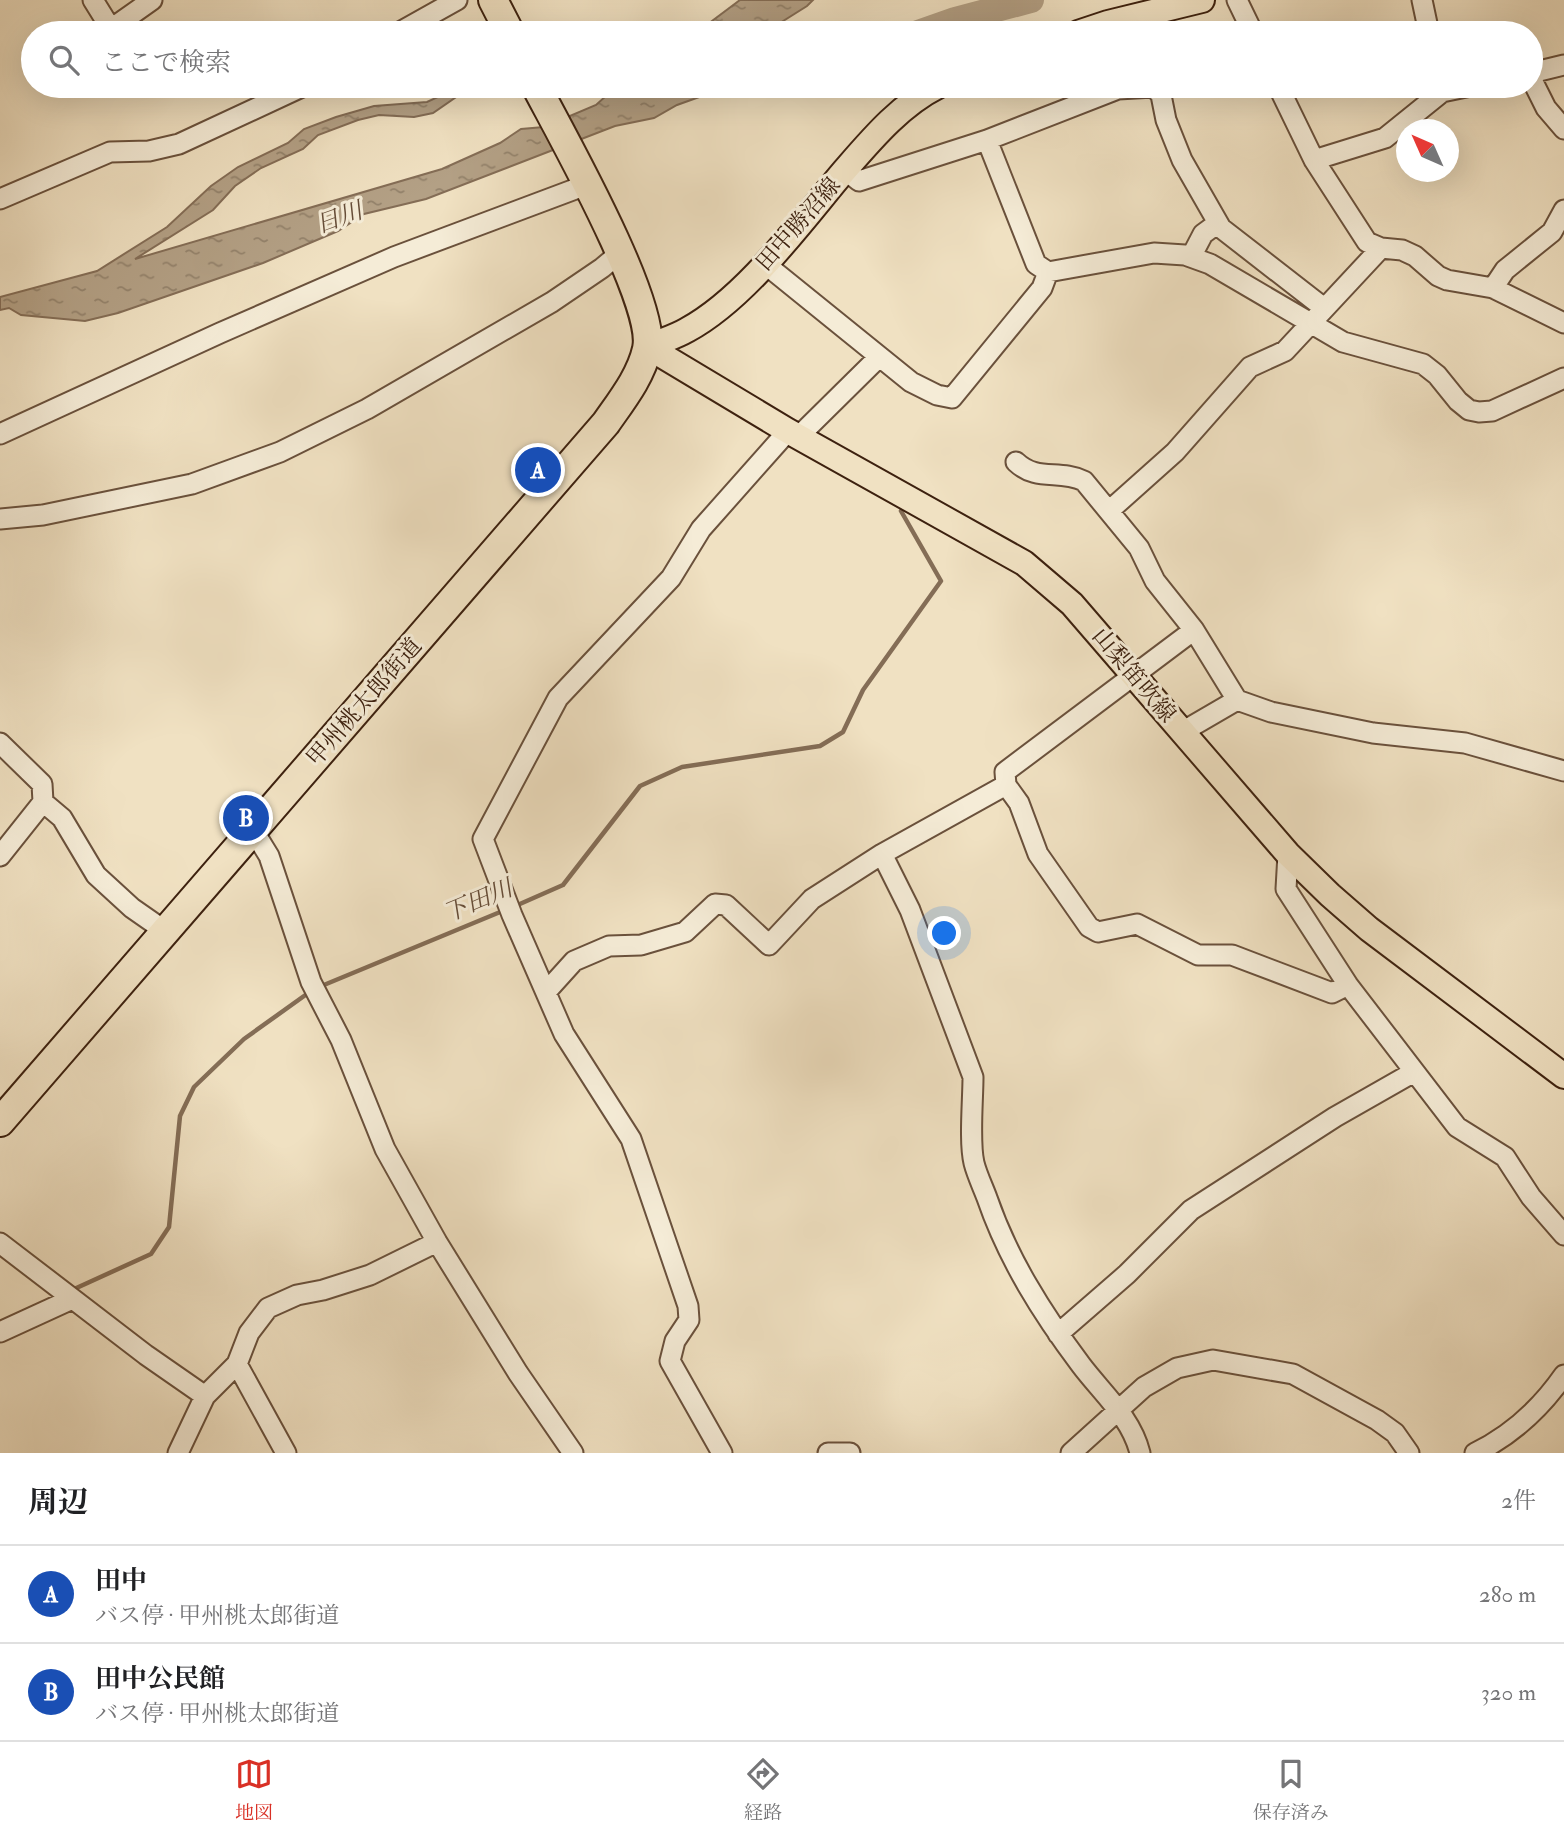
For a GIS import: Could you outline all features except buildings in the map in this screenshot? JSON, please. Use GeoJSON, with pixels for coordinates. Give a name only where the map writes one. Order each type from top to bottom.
{"type":"FeatureCollection","features":[{"type":"Feature","properties":{"kind":"highway"},"geometry":{"type":"LineString","coordinates":[[493,0],[504,21]]}},
{"type":"Feature","properties":{"kind":"highway"},"geometry":{"type":"LineString","coordinates":[[542,98],[620,253],[639,298],[647,325],[648,347]]}},
{"type":"Feature","properties":{"kind":"highway","name":"甲州桃太郎街道"},"geometry":{"type":"LineString","coordinates":[[0,1122],[606,423],[639,372],[648,347]]}},
{"type":"Feature","properties":{"kind":"main road"},"geometry":{"type":"LineString","coordinates":[[1116,21],[1202,0]]}},
{"type":"Feature","properties":{"kind":"main road","name":"田中勝沼線"},"geometry":{"type":"LineString","coordinates":[[648,347],[687,330],[709,316],[765,264],[870,140],[898,113],[920,98]]}},
{"type":"Feature","properties":{"kind":"main road","name":"山梨笛吹線"},"geometry":{"type":"LineString","coordinates":[[648,347],[793,434],[1024,563],[1072,604],[1288,854],[1329,895],[1369,929],[1564,1076]]}},
{"type":"Feature","properties":{"kind":"street"},"geometry":{"type":"LineString","coordinates":[[93,0],[106,21]]}},
{"type":"Feature","properties":{"kind":"street"},"geometry":{"type":"LineString","coordinates":[[122,21],[152,0]]}},
{"type":"Feature","properties":{"kind":"street"},"geometry":{"type":"LineString","coordinates":[[419,21],[457,0]]}},
{"type":"Feature","properties":{"kind":"street"},"geometry":{"type":"LineString","coordinates":[[1237,0],[1247,21]]}},
{"type":"Feature","properties":{"kind":"street"},"geometry":{"type":"LineString","coordinates":[[1422,0],[1426,21]]}},
{"type":"Feature","properties":{"kind":"street"},"geometry":{"type":"LineString","coordinates":[[1543,71],[1564,65]]}},
{"type":"Feature","properties":{"kind":"street"},"geometry":{"type":"LineString","coordinates":[[0,199],[110,152],[149,151],[179,144],[278,98]]}},
{"type":"Feature","properties":{"kind":"street"},"geometry":{"type":"LineString","coordinates":[[845,170],[859,181],[987,140],[1078,98]]}},
{"type":"Feature","properties":{"kind":"street"},"geometry":{"type":"LineString","coordinates":[[1162,98],[1166,120],[1182,160],[1216,224],[1324,308]]}},
{"type":"Feature","properties":{"kind":"street"},"geometry":{"type":"LineString","coordinates":[[1284,98],[1314,160],[1367,242],[1381,248],[1402,250],[1415,256],[1438,276],[1493,288],[1564,323]]}},
{"type":"Feature","properties":{"kind":"street"},"geometry":{"type":"LineString","coordinates":[[1314,160],[1385,138],[1431,98]]}},
{"type":"Feature","properties":{"kind":"street"},"geometry":{"type":"LineString","coordinates":[[1541,98],[1546,108],[1564,129]]}},
{"type":"Feature","properties":{"kind":"street"},"geometry":{"type":"LineString","coordinates":[[987,140],[1036,264],[1048,272],[1153,253],[1191,257],[1210,264],[1343,342],[1423,364],[1437,375],[1469,410],[1492,411],[1564,378]]}},
{"type":"Feature","properties":{"kind":"street"},"geometry":{"type":"LineString","coordinates":[[0,434],[394,257],[586,185]]}},
{"type":"Feature","properties":{"kind":"street"},"geometry":{"type":"LineString","coordinates":[[1493,288],[1505,270],[1552,232],[1564,210]]}},
{"type":"Feature","properties":{"kind":"street"},"geometry":{"type":"LineString","coordinates":[[1191,257],[1203,234],[1216,224]]}},
{"type":"Feature","properties":{"kind":"street"},"geometry":{"type":"LineString","coordinates":[[1110,510],[1175,452],[1250,367],[1285,351],[1381,248]]}},
{"type":"Feature","properties":{"kind":"street"},"geometry":{"type":"LineString","coordinates":[[0,519],[43,515],[192,484],[280,452],[367,409],[540,309],[603,268],[620,253]]}},
{"type":"Feature","properties":{"kind":"street"},"geometry":{"type":"LineString","coordinates":[[765,264],[911,382],[937,395],[952,398],[1042,288],[1048,272]]}},
{"type":"Feature","properties":{"kind":"street"},"geometry":{"type":"LineString","coordinates":[[718,1451],[670,1361],[675,1340],[689,1320],[688,1306],[631,1139],[564,1034],[483,839],[558,698],[671,578],[701,529],[793,434],[879,357]]}},
{"type":"Feature","properties":{"kind":"street"},"geometry":{"type":"LineString","coordinates":[[1016,462],[1026,471],[1035,474],[1071,475],[1084,481],[1139,548],[1155,581],[1194,630],[1237,700],[1271,712],[1373,733],[1465,743],[1564,771]]}},
{"type":"Feature","properties":{"kind":"street"},"geometry":{"type":"LineString","coordinates":[[1194,630],[1005,772],[1006,785],[1019,803],[1038,854],[1089,927],[1098,932],[1137,924],[1198,955],[1232,955],[1332,993],[1348,985]]}},
{"type":"Feature","properties":{"kind":"street"},"geometry":{"type":"LineString","coordinates":[[1182,732],[1237,700]]}},
{"type":"Feature","properties":{"kind":"street"},"geometry":{"type":"LineString","coordinates":[[0,743],[42,784],[43,802],[0,856]]}},
{"type":"Feature","properties":{"kind":"street"},"geometry":{"type":"LineString","coordinates":[[546,992],[574,961],[609,946],[640,945],[685,932],[715,904],[726,905],[769,945],[812,899],[882,854],[1006,785]]}},
{"type":"Feature","properties":{"kind":"street"},"geometry":{"type":"LineString","coordinates":[[43,802],[62,818],[96,875],[132,908],[165,931]]}},
{"type":"Feature","properties":{"kind":"street"},"geometry":{"type":"LineString","coordinates":[[253,830],[269,856],[314,988],[341,1040],[385,1149],[437,1242],[518,1373],[573,1453]]}},
{"type":"Feature","properties":{"kind":"street"},"geometry":{"type":"LineString","coordinates":[[882,854],[910,910],[948,1016],[970,1066],[973,1077],[974,1161],[997,1226],[1015,1264],[1058,1334],[1119,1411],[1138,1444],[1140,1453]]}},
{"type":"Feature","properties":{"kind":"street"},"geometry":{"type":"LineString","coordinates":[[1288,854],[1286,889],[1348,985],[1457,1127],[1505,1157],[1531,1197],[1564,1236]]}},
{"type":"Feature","properties":{"kind":"street"},"geometry":{"type":"LineString","coordinates":[[1058,1334],[1128,1274],[1191,1210],[1335,1117],[1414,1072]]}},
{"type":"Feature","properties":{"kind":"street"},"geometry":{"type":"LineString","coordinates":[[178,1453],[205,1396],[237,1364],[249,1333],[268,1308],[297,1295],[370,1275],[437,1242]]}},
{"type":"Feature","properties":{"kind":"street"},"geometry":{"type":"LineString","coordinates":[[0,1243],[205,1396]]}},
{"type":"Feature","properties":{"kind":"street"},"geometry":{"type":"LineString","coordinates":[[0,1332],[65,1294]]}},
{"type":"Feature","properties":{"kind":"street"},"geometry":{"type":"LineString","coordinates":[[1071,1453],[1144,1387],[1177,1368],[1213,1360],[1293,1374],[1377,1420],[1395,1433],[1409,1453]]}},
{"type":"Feature","properties":{"kind":"street"},"geometry":{"type":"LineString","coordinates":[[237,1364],[286,1453]]}},
{"type":"Feature","properties":{"kind":"street"},"geometry":{"type":"LineString","coordinates":[[1475,1453],[1493,1444],[1524,1420],[1564,1376]]}},
{"type":"Feature","properties":{"kind":"street"},"geometry":{"type":"LineString","coordinates":[[828,1453],[850,1453]]}},
{"type":"Feature","properties":{"kind":"water"},"geometry":{"type":"Polygon","coordinates":[[[740,0],[813,0],[783,21],[712,21],[740,0]]]}},
{"type":"Feature","properties":{"kind":"water","name":"日川"},"geometry":{"type":"Polygon","coordinates":[[[436,98],[455,98],[433,113],[414,117],[379,115],[318,135],[303,149],[261,168],[235,186],[213,210],[135,259],[442,169],[500,143],[521,129],[544,127],[596,105],[604,98],[696,98],[654,118],[615,126],[426,199],[364,214],[338,231],[263,263],[118,313],[85,321],[21,315],[9,308],[0,310],[0,297],[97,271],[167,227],[211,186],[238,167],[288,143],[304,129],[374,106],[427,102],[436,98]]]}},
{"type":"Feature","properties":{"kind":"waterway"},"geometry":{"type":"LineString","coordinates":[[952,21],[1031,0]]}},
{"type":"Feature","properties":{"kind":"waterway","name":"下田川"},"geometry":{"type":"LineString","coordinates":[[513,907],[563,885],[640,786],[682,767],[820,746],[843,732],[863,690],[941,581],[901,511]]}},
{"type":"Feature","properties":{"kind":"waterway","name":"下田川"},"geometry":{"type":"LineString","coordinates":[[319,987],[505,910]]}},
{"type":"Feature","properties":{"kind":"waterway","name":"下田川"},"geometry":{"type":"LineString","coordinates":[[72,1290],[151,1254],[169,1227],[180,1116],[194,1087],[244,1039],[311,991]]}},
{"type":"Feature","properties":{"kind":"place","name":"田中"},"geometry":{"type":"Point","coordinates":[538,470]}},
{"type":"Feature","properties":{"kind":"place","name":"田中公民館"},"geometry":{"type":"Point","coordinates":[246,818]}}]}
